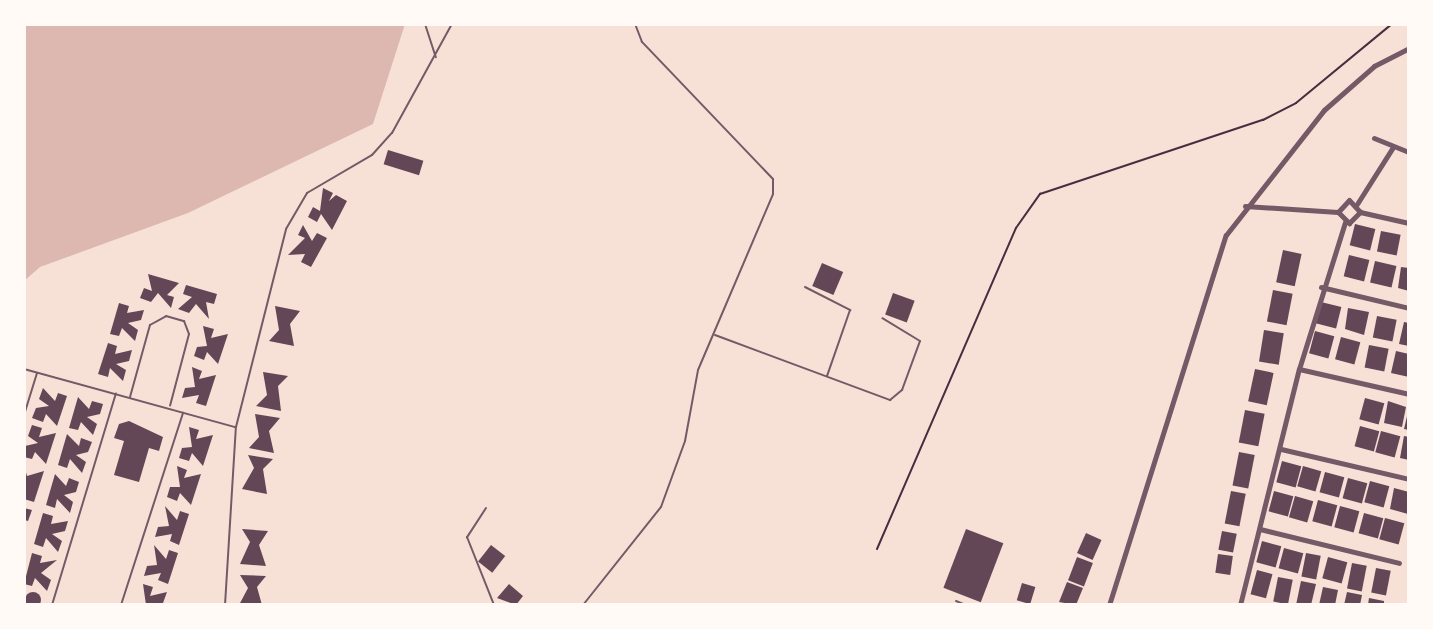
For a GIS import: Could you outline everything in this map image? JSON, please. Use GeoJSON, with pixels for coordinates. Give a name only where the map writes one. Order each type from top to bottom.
{"type":"FeatureCollection","features":[{"type":"Feature","properties":{"kind":"street"},"geometry":{"type":"LineString","coordinates":[[1109,605],[1216,261],[1245,206],[1324,110],[1374,66],[1409,48]]}},
{"type":"Feature","properties":{"kind":"street"},"geometry":{"type":"LineString","coordinates":[[1374,138],[1409,152]]}},
{"type":"Feature","properties":{"kind":"street"},"geometry":{"type":"LineString","coordinates":[[1357,204],[1393,147]]}},
{"type":"Feature","properties":{"kind":"street"},"geometry":{"type":"LineString","coordinates":[[1338,212],[1345,201],[1357,204]]}},
{"type":"Feature","properties":{"kind":"street"},"geometry":{"type":"LineString","coordinates":[[1357,204],[1360,212]]}},
{"type":"Feature","properties":{"kind":"street"},"geometry":{"type":"LineString","coordinates":[[1245,206],[1338,212]]}},
{"type":"Feature","properties":{"kind":"street"},"geometry":{"type":"LineString","coordinates":[[1338,212],[1345,222]]}},
{"type":"Feature","properties":{"kind":"street"},"geometry":{"type":"LineString","coordinates":[[1240,605],[1321,287],[1345,222],[1360,212],[1409,223]]}},
{"type":"Feature","properties":{"kind":"street"},"geometry":{"type":"LineString","coordinates":[[1321,287],[1409,308]]}},
{"type":"Feature","properties":{"kind":"street"},"geometry":{"type":"LineString","coordinates":[[1299,369],[1409,394]]}},
{"type":"Feature","properties":{"kind":"street"},"geometry":{"type":"LineString","coordinates":[[1281,449],[1409,479]]}},
{"type":"Feature","properties":{"kind":"street"},"geometry":{"type":"LineString","coordinates":[[1260,529],[1399,563]]}},
{"type":"Feature","properties":{"kind":"lane"},"geometry":{"type":"LineString","coordinates":[[425,24],[436,58]]}},
{"type":"Feature","properties":{"kind":"lane"},"geometry":{"type":"LineString","coordinates":[[225,605],[236,427],[278,251],[296,208],[320,182],[372,155],[436,58],[452,24]]}},
{"type":"Feature","properties":{"kind":"lane"},"geometry":{"type":"LineString","coordinates":[[583,605],[661,507],[685,441],[698,370],[715,335],[773,179],[642,42],[635,24]]}},
{"type":"Feature","properties":{"kind":"lane"},"geometry":{"type":"LineString","coordinates":[[805,287],[850,310],[827,378]]}},
{"type":"Feature","properties":{"kind":"lane"},"geometry":{"type":"LineString","coordinates":[[130,397],[150,325],[166,316],[184,321],[189,334],[169,408]]}},
{"type":"Feature","properties":{"kind":"lane"},"geometry":{"type":"LineString","coordinates":[[715,335],[890,400],[899,395],[920,341],[882,318]]}},
{"type":"Feature","properties":{"kind":"lane"},"geometry":{"type":"LineString","coordinates":[[24,369],[236,427]]}},
{"type":"Feature","properties":{"kind":"lane"},"geometry":{"type":"LineString","coordinates":[[24,415],[37,372]]}},
{"type":"Feature","properties":{"kind":"lane"},"geometry":{"type":"LineString","coordinates":[[52,605],[116,393]]}},
{"type":"Feature","properties":{"kind":"lane"},"geometry":{"type":"LineString","coordinates":[[121,605],[184,411]]}},
{"type":"Feature","properties":{"kind":"lane"},"geometry":{"type":"LineString","coordinates":[[486,508],[467,537],[494,605]]}},
{"type":"Feature","properties":{"kind":"lane"},"geometry":{"type":"LineString","coordinates":[[956,601],[966,605]]}},
{"type":"Feature","properties":{"kind":"path"},"geometry":{"type":"LineString","coordinates":[[877,549],[1016,228],[1040,194],[1263,120],[1296,103],[1392,24]]}},
{"type":"Feature","properties":{"kind":"shaded area"},"geometry":{"type":"Polygon","coordinates":[[[24,24],[405,24],[373,124],[188,213],[40,267],[24,281],[24,24]]]}},
{"type":"Feature","properties":{"kind":"building"},"geometry":{"type":"Polygon","coordinates":[[[388,150],[423,161],[419,175],[384,164],[388,150]]]}},
{"type":"Feature","properties":{"kind":"building"},"geometry":{"type":"Polygon","coordinates":[[[323,188],[333,193],[329,201],[336,195],[347,201],[332,230],[321,214],[317,222],[308,217],[313,207],[320,211],[323,188]]]}},
{"type":"Feature","properties":{"kind":"building"},"geometry":{"type":"Polygon","coordinates":[[[1355,224],[1375,229],[1370,250],[1350,245],[1355,224]]]}},
{"type":"Feature","properties":{"kind":"building"},"geometry":{"type":"Polygon","coordinates":[[[303,225],[312,241],[317,233],[327,238],[311,267],[301,262],[305,254],[288,255],[305,238],[298,235],[303,225]]]}},
{"type":"Feature","properties":{"kind":"building"},"geometry":{"type":"Polygon","coordinates":[[[1381,231],[1401,235],[1397,255],[1377,252],[1381,231]]]}},
{"type":"Feature","properties":{"kind":"building"},"geometry":{"type":"Polygon","coordinates":[[[1283,250],[1302,254],[1295,286],[1276,282],[1283,250]]]}},
{"type":"Feature","properties":{"kind":"building"},"geometry":{"type":"Polygon","coordinates":[[[1349,255],[1369,260],[1364,281],[1344,276],[1349,255]]]}},
{"type":"Feature","properties":{"kind":"building"},"geometry":{"type":"Polygon","coordinates":[[[1375,261],[1396,266],[1391,287],[1370,282],[1375,261]]]}},
{"type":"Feature","properties":{"kind":"building"},"geometry":{"type":"Polygon","coordinates":[[[822,263],[843,272],[833,295],[812,286],[822,263]]]}},
{"type":"Feature","properties":{"kind":"building"},"geometry":{"type":"Polygon","coordinates":[[[1401,267],[1409,268],[1409,291],[1398,288],[1401,267]]]}},
{"type":"Feature","properties":{"kind":"building"},"geometry":{"type":"Polygon","coordinates":[[[148,274],[179,283],[167,295],[174,297],[171,308],[158,293],[151,302],[140,298],[144,288],[152,291],[148,274]]]}},
{"type":"Feature","properties":{"kind":"building"},"geometry":{"type":"Polygon","coordinates":[[[186,285],[217,294],[214,304],[206,302],[209,319],[196,304],[189,313],[178,309],[192,297],[183,294],[186,285]]]}},
{"type":"Feature","properties":{"kind":"building"},"geometry":{"type":"Polygon","coordinates":[[[1273,290],[1293,294],[1287,325],[1267,321],[1273,290]]]}},
{"type":"Feature","properties":{"kind":"building"},"geometry":{"type":"Polygon","coordinates":[[[893,293],[915,301],[907,322],[885,315],[893,293]]]}},
{"type":"Feature","properties":{"kind":"building"},"geometry":{"type":"Polygon","coordinates":[[[1321,302],[1341,307],[1336,328],[1316,323],[1321,302]]]}},
{"type":"Feature","properties":{"kind":"building"},"geometry":{"type":"Polygon","coordinates":[[[119,303],[129,306],[127,313],[144,310],[141,320],[128,323],[138,330],[135,341],[122,328],[119,336],[110,334],[119,303]]]}},
{"type":"Feature","properties":{"kind":"building"},"geometry":{"type":"Polygon","coordinates":[[[275,306],[300,311],[290,324],[294,346],[269,341],[279,330],[275,306]]]}},
{"type":"Feature","properties":{"kind":"building"},"geometry":{"type":"Polygon","coordinates":[[[1348,308],[1369,312],[1364,335],[1345,329],[1348,308]]]}},
{"type":"Feature","properties":{"kind":"building"},"geometry":{"type":"Polygon","coordinates":[[[1377,316],[1397,320],[1392,341],[1373,338],[1377,316]]]}},
{"type":"Feature","properties":{"kind":"building"},"geometry":{"type":"Polygon","coordinates":[[[1404,322],[1409,323],[1409,346],[1399,344],[1404,322]]]}},
{"type":"Feature","properties":{"kind":"building"},"geometry":{"type":"Polygon","coordinates":[[[203,326],[214,329],[211,338],[228,334],[218,364],[207,352],[204,360],[194,356],[197,347],[207,346],[203,326]]]}},
{"type":"Feature","properties":{"kind":"building"},"geometry":{"type":"Polygon","coordinates":[[[1264,330],[1284,333],[1279,365],[1259,362],[1264,330]]]}},
{"type":"Feature","properties":{"kind":"building"},"geometry":{"type":"Polygon","coordinates":[[[1315,331],[1334,336],[1328,358],[1309,353],[1315,331]]]}},
{"type":"Feature","properties":{"kind":"building"},"geometry":{"type":"Polygon","coordinates":[[[1341,337],[1360,342],[1354,364],[1335,359],[1341,337]]]}},
{"type":"Feature","properties":{"kind":"building"},"geometry":{"type":"Polygon","coordinates":[[[108,343],[117,346],[115,354],[132,350],[129,361],[116,364],[126,370],[123,381],[110,368],[108,377],[98,374],[108,343]]]}},
{"type":"Feature","properties":{"kind":"building"},"geometry":{"type":"Polygon","coordinates":[[[1369,345],[1389,349],[1384,371],[1365,368],[1369,345]]]}},
{"type":"Feature","properties":{"kind":"building"},"geometry":{"type":"Polygon","coordinates":[[[1396,351],[1409,354],[1409,377],[1391,373],[1396,351]]]}},
{"type":"Feature","properties":{"kind":"building"},"geometry":{"type":"Polygon","coordinates":[[[192,367],[202,371],[199,379],[216,375],[206,406],[196,403],[199,395],[182,398],[185,388],[195,387],[192,367]]]}},
{"type":"Feature","properties":{"kind":"building"},"geometry":{"type":"Polygon","coordinates":[[[1255,369],[1274,373],[1267,405],[1248,401],[1255,369]]]}},
{"type":"Feature","properties":{"kind":"building"},"geometry":{"type":"Polygon","coordinates":[[[263,372],[288,376],[278,386],[281,411],[256,406],[267,395],[263,372]]]}},
{"type":"Feature","properties":{"kind":"building"},"geometry":{"type":"Polygon","coordinates":[[[43,388],[55,401],[58,393],[67,396],[57,426],[46,414],[43,422],[32,418],[36,408],[49,406],[39,399],[43,388]]]}},
{"type":"Feature","properties":{"kind":"building"},"geometry":{"type":"Polygon","coordinates":[[[78,397],[89,409],[92,401],[103,404],[100,414],[87,417],[97,424],[93,435],[81,422],[78,430],[69,428],[78,397]]]}},
{"type":"Feature","properties":{"kind":"building"},"geometry":{"type":"Polygon","coordinates":[[[1365,398],[1384,403],[1379,424],[1359,419],[1365,398]]]}},
{"type":"Feature","properties":{"kind":"building"},"geometry":{"type":"Polygon","coordinates":[[[1388,401],[1406,407],[1402,427],[1384,423],[1388,401]]]}},
{"type":"Feature","properties":{"kind":"building"},"geometry":{"type":"Polygon","coordinates":[[[1409,408],[1409,430],[1404,429],[1409,408]]]}},
{"type":"Feature","properties":{"kind":"building"},"geometry":{"type":"Polygon","coordinates":[[[1245,410],[1265,414],[1258,446],[1239,442],[1245,410]]]}},
{"type":"Feature","properties":{"kind":"building"},"geometry":{"type":"Polygon","coordinates":[[[255,414],[280,418],[269,431],[274,453],[249,448],[259,437],[255,414]]]}},
{"type":"Feature","properties":{"kind":"building"},"geometry":{"type":"Polygon","coordinates":[[[129,421],[163,437],[159,451],[149,448],[139,482],[114,475],[124,441],[114,438],[119,424],[129,421]]]}},
{"type":"Feature","properties":{"kind":"building"},"geometry":{"type":"Polygon","coordinates":[[[32,425],[42,428],[39,437],[56,433],[46,464],[35,452],[32,459],[24,457],[25,446],[38,443],[28,436],[32,425]]]}},
{"type":"Feature","properties":{"kind":"building"},"geometry":{"type":"Polygon","coordinates":[[[1360,426],[1379,431],[1374,451],[1355,446],[1360,426]]]}},
{"type":"Feature","properties":{"kind":"building"},"geometry":{"type":"Polygon","coordinates":[[[189,427],[199,430],[196,439],[213,435],[203,466],[192,453],[189,461],[179,458],[182,448],[192,447],[189,427]]]}},
{"type":"Feature","properties":{"kind":"building"},"geometry":{"type":"Polygon","coordinates":[[[1381,431],[1400,436],[1395,457],[1375,452],[1381,431]]]}},
{"type":"Feature","properties":{"kind":"building"},"geometry":{"type":"Polygon","coordinates":[[[67,434],[79,446],[81,438],[92,442],[88,452],[76,455],[86,462],[82,473],[70,459],[67,468],[58,465],[67,434]]]}},
{"type":"Feature","properties":{"kind":"building"},"geometry":{"type":"Polygon","coordinates":[[[1404,436],[1409,437],[1409,460],[1400,458],[1404,436]]]}},
{"type":"Feature","properties":{"kind":"building"},"geometry":{"type":"Polygon","coordinates":[[[1239,452],[1255,455],[1248,488],[1233,485],[1239,452]]]}},
{"type":"Feature","properties":{"kind":"building"},"geometry":{"type":"Polygon","coordinates":[[[248,455],[273,459],[263,469],[267,494],[242,489],[254,468],[248,455]]]}},
{"type":"Feature","properties":{"kind":"building"},"geometry":{"type":"Polygon","coordinates":[[[1282,461],[1301,466],[1296,487],[1276,482],[1282,461]]]}},
{"type":"Feature","properties":{"kind":"building"},"geometry":{"type":"Polygon","coordinates":[[[24,465],[27,476],[44,471],[34,502],[24,499],[24,465]]]}},
{"type":"Feature","properties":{"kind":"building"},"geometry":{"type":"Polygon","coordinates":[[[177,466],[187,470],[184,478],[201,474],[191,505],[180,493],[177,501],[167,497],[170,487],[180,487],[177,466]]]}},
{"type":"Feature","properties":{"kind":"building"},"geometry":{"type":"Polygon","coordinates":[[[1303,466],[1321,471],[1315,491],[1297,486],[1303,466]]]}},
{"type":"Feature","properties":{"kind":"building"},"geometry":{"type":"Polygon","coordinates":[[[1325,472],[1344,477],[1339,497],[1320,492],[1325,472]]]}},
{"type":"Feature","properties":{"kind":"building"},"geometry":{"type":"Polygon","coordinates":[[[55,474],[66,486],[69,478],[79,482],[76,492],[64,495],[73,502],[70,513],[57,499],[55,508],[46,505],[55,474]]]}},
{"type":"Feature","properties":{"kind":"building"},"geometry":{"type":"Polygon","coordinates":[[[1348,478],[1367,483],[1362,503],[1343,498],[1348,478]]]}},
{"type":"Feature","properties":{"kind":"building"},"geometry":{"type":"Polygon","coordinates":[[[1370,481],[1389,486],[1384,507],[1364,502],[1370,481]]]}},
{"type":"Feature","properties":{"kind":"building"},"geometry":{"type":"Polygon","coordinates":[[[1394,488],[1409,492],[1408,514],[1390,509],[1394,488]]]}},
{"type":"Feature","properties":{"kind":"building"},"geometry":{"type":"Polygon","coordinates":[[[1231,491],[1246,494],[1239,526],[1225,523],[1231,491]]]}},
{"type":"Feature","properties":{"kind":"building"},"geometry":{"type":"Polygon","coordinates":[[[1274,491],[1293,496],[1288,516],[1269,511],[1274,491]]]}},
{"type":"Feature","properties":{"kind":"building"},"geometry":{"type":"Polygon","coordinates":[[[1295,496],[1313,501],[1307,522],[1289,517],[1295,496]]]}},
{"type":"Feature","properties":{"kind":"building"},"geometry":{"type":"Polygon","coordinates":[[[1318,500],[1337,505],[1332,526],[1312,521],[1318,500]]]}},
{"type":"Feature","properties":{"kind":"building"},"geometry":{"type":"Polygon","coordinates":[[[165,506],[177,520],[180,511],[189,514],[179,545],[170,541],[172,534],[155,537],[158,527],[169,526],[165,506]]]}},
{"type":"Feature","properties":{"kind":"building"},"geometry":{"type":"Polygon","coordinates":[[[1340,506],[1359,511],[1354,532],[1334,527],[1340,506]]]}},
{"type":"Feature","properties":{"kind":"building"},"geometry":{"type":"Polygon","coordinates":[[[24,508],[32,510],[28,521],[24,520],[24,508]]]}},
{"type":"Feature","properties":{"kind":"building"},"geometry":{"type":"Polygon","coordinates":[[[43,513],[53,516],[51,524],[68,521],[65,531],[52,534],[62,541],[58,552],[46,538],[43,547],[34,544],[43,513]]]}},
{"type":"Feature","properties":{"kind":"building"},"geometry":{"type":"Polygon","coordinates":[[[1364,513],[1383,518],[1378,538],[1359,533],[1364,513]]]}},
{"type":"Feature","properties":{"kind":"building"},"geometry":{"type":"Polygon","coordinates":[[[1385,518],[1404,523],[1399,544],[1379,539],[1385,518]]]}},
{"type":"Feature","properties":{"kind":"building"},"geometry":{"type":"Polygon","coordinates":[[[242,529],[268,531],[259,545],[266,566],[240,564],[250,542],[242,529]]]}},
{"type":"Feature","properties":{"kind":"building"},"geometry":{"type":"Polygon","coordinates":[[[966,529],[1003,543],[981,602],[943,588],[966,529]]]}},
{"type":"Feature","properties":{"kind":"building"},"geometry":{"type":"Polygon","coordinates":[[[1222,531],[1237,534],[1233,553],[1218,550],[1222,531]]]}},
{"type":"Feature","properties":{"kind":"building"},"geometry":{"type":"Polygon","coordinates":[[[1086,533],[1102,540],[1093,560],[1077,553],[1086,533]]]}},
{"type":"Feature","properties":{"kind":"building"},"geometry":{"type":"Polygon","coordinates":[[[1262,541],[1281,546],[1276,567],[1256,562],[1262,541]]]}},
{"type":"Feature","properties":{"kind":"building"},"geometry":{"type":"Polygon","coordinates":[[[154,545],[166,559],[169,550],[178,553],[168,584],[158,580],[161,573],[144,576],[147,566],[157,565],[154,545]]]}},
{"type":"Feature","properties":{"kind":"building"},"geometry":{"type":"Polygon","coordinates":[[[491,545],[505,556],[492,573],[478,562],[491,545]]]}},
{"type":"Feature","properties":{"kind":"building"},"geometry":{"type":"Polygon","coordinates":[[[1284,548],[1303,553],[1298,573],[1279,568],[1284,548]]]}},
{"type":"Feature","properties":{"kind":"building"},"geometry":{"type":"Polygon","coordinates":[[[32,553],[42,556],[40,563],[57,560],[41,573],[51,580],[47,591],[35,578],[32,586],[24,584],[32,553]]]}},
{"type":"Feature","properties":{"kind":"building"},"geometry":{"type":"Polygon","coordinates":[[[1306,553],[1321,556],[1316,579],[1301,577],[1306,553]]]}},
{"type":"Feature","properties":{"kind":"building"},"geometry":{"type":"Polygon","coordinates":[[[1218,554],[1233,556],[1230,575],[1215,573],[1218,554]]]}},
{"type":"Feature","properties":{"kind":"building"},"geometry":{"type":"Polygon","coordinates":[[[1077,557],[1093,563],[1084,586],[1068,580],[1077,557]]]}},
{"type":"Feature","properties":{"kind":"building"},"geometry":{"type":"Polygon","coordinates":[[[1328,557],[1347,562],[1342,583],[1322,578],[1328,557]]]}},
{"type":"Feature","properties":{"kind":"building"},"geometry":{"type":"Polygon","coordinates":[[[1352,563],[1367,566],[1362,591],[1347,589],[1352,563]]]}},
{"type":"Feature","properties":{"kind":"building"},"geometry":{"type":"Polygon","coordinates":[[[1376,568],[1391,571],[1386,595],[1371,593],[1376,568]]]}},
{"type":"Feature","properties":{"kind":"building"},"geometry":{"type":"Polygon","coordinates":[[[1257,570],[1272,574],[1266,598],[1251,594],[1257,570]]]}},
{"type":"Feature","properties":{"kind":"building"},"geometry":{"type":"Polygon","coordinates":[[[240,575],[266,576],[257,587],[262,605],[239,605],[248,588],[240,575]]]}},
{"type":"Feature","properties":{"kind":"building"},"geometry":{"type":"Polygon","coordinates":[[[1278,577],[1293,580],[1288,604],[1273,602],[1278,577]]]}},
{"type":"Feature","properties":{"kind":"building"},"geometry":{"type":"Polygon","coordinates":[[[1301,581],[1316,584],[1311,605],[1296,605],[1301,581]]]}},
{"type":"Feature","properties":{"kind":"building"},"geometry":{"type":"Polygon","coordinates":[[[1067,582],[1083,588],[1076,605],[1059,602],[1067,582]]]}},
{"type":"Feature","properties":{"kind":"building"},"geometry":{"type":"Polygon","coordinates":[[[1022,583],[1035,587],[1030,604],[1017,600],[1022,583]]]}},
{"type":"Feature","properties":{"kind":"building"},"geometry":{"type":"Polygon","coordinates":[[[143,584],[153,587],[150,596],[167,592],[163,603],[146,605],[143,584]]]}},
{"type":"Feature","properties":{"kind":"building"},"geometry":{"type":"Polygon","coordinates":[[[509,584],[523,596],[516,605],[497,598],[509,584]]]}},
{"type":"Feature","properties":{"kind":"building"},"geometry":{"type":"Polygon","coordinates":[[[1323,587],[1338,590],[1335,605],[1319,605],[1323,587]]]}},
{"type":"Feature","properties":{"kind":"building"},"geometry":{"type":"Polygon","coordinates":[[[33,592],[41,600],[33,608],[25,600],[33,592]]]}},
{"type":"Feature","properties":{"kind":"building"},"geometry":{"type":"Polygon","coordinates":[[[1347,592],[1362,595],[1360,605],[1344,605],[1347,592]]]}},
{"type":"Feature","properties":{"kind":"building"},"geometry":{"type":"Polygon","coordinates":[[[1369,598],[1384,601],[1384,605],[1368,605],[1369,598]]]}}]}
